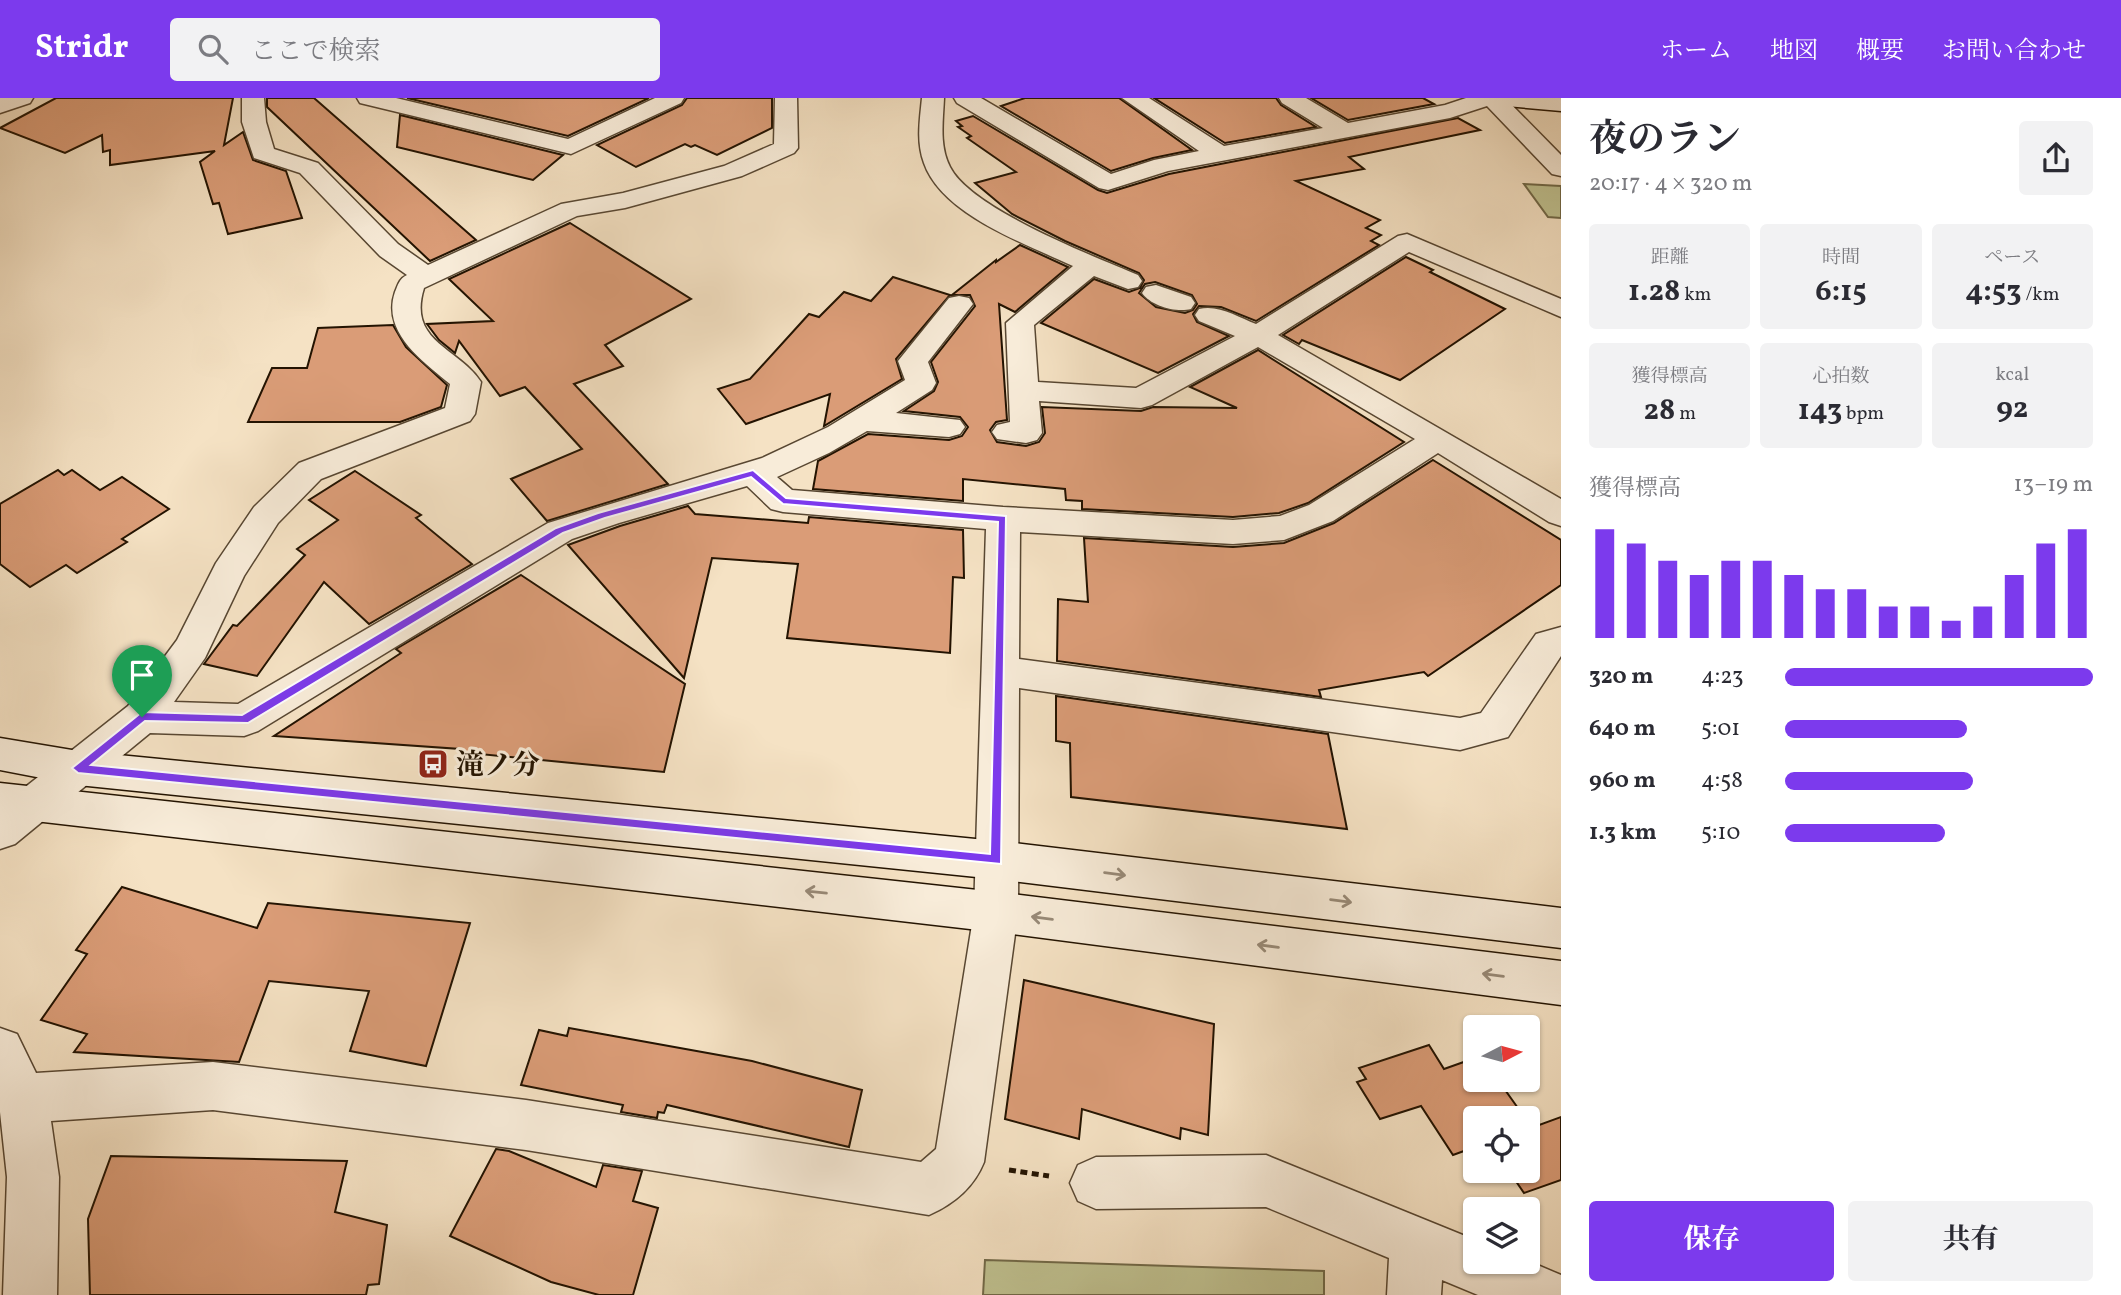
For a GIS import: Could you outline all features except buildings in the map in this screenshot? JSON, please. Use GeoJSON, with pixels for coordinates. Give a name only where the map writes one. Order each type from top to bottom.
{"type":"FeatureCollection","features":[{"type":"Feature","properties":{"kind":"street"},"geometry":{"type":"LineString","coordinates":[[0,106],[22,98]]}},
{"type":"Feature","properties":{"kind":"street"},"geometry":{"type":"LineString","coordinates":[[253,98],[254,122],[263,153],[309,168],[389,250],[427,277]]}},
{"type":"Feature","properties":{"kind":"street"},"geometry":{"type":"LineString","coordinates":[[368,98],[570,147],[673,98]]}},
{"type":"Feature","properties":{"kind":"street"},"geometry":{"type":"LineString","coordinates":[[11,812],[78,768],[142,717],[192,648],[228,572],[266,515],[310,471],[460,414],[466,382],[416,339],[406,319],[403,300],[412,283],[570,209],[625,200],[733,171],[786,148],[786,98]]}},
{"type":"Feature","properties":{"kind":"street"},"geometry":{"type":"LineString","coordinates":[[933,98],[929,136],[938,170],[951,189],[972,205],[1128,281]]}},
{"type":"Feature","properties":{"kind":"street"},"geometry":{"type":"LineString","coordinates":[[965,98],[1108,183],[1163,165],[1450,111],[1492,98],[1561,104]]}},
{"type":"Feature","properties":{"kind":"street"},"geometry":{"type":"LineString","coordinates":[[1133,98],[1220,154]]}},
{"type":"Feature","properties":{"kind":"street"},"geometry":{"type":"LineString","coordinates":[[1290,98],[1345,131]]}},
{"type":"Feature","properties":{"kind":"street"},"geometry":{"type":"LineString","coordinates":[[1492,98],[1561,169]]}},
{"type":"Feature","properties":{"kind":"street"},"geometry":{"type":"LineString","coordinates":[[1023,390],[1141,398],[1258,335],[1407,242],[1561,309]]}},
{"type":"Feature","properties":{"kind":"street"},"geometry":{"type":"LineString","coordinates":[[1008,432],[1026,433],[1020,323],[1091,265]]}},
{"type":"Feature","properties":{"kind":"street"},"geometry":{"type":"LineString","coordinates":[[142,717],[244,720],[560,531],[602,515],[753,473],[841,435],[921,383],[914,361],[959,304]]}},
{"type":"Feature","properties":{"kind":"street"},"geometry":{"type":"LineString","coordinates":[[1209,315],[1258,335],[1561,514]]}},
{"type":"Feature","properties":{"kind":"street"},"geometry":{"type":"LineString","coordinates":[[863,421],[949,427]]}},
{"type":"Feature","properties":{"kind":"street"},"geometry":{"type":"LineString","coordinates":[[753,473],[783,501],[1003,519],[1233,532],[1284,528],[1321,513],[1438,439]]}},
{"type":"Feature","properties":{"kind":"street"},"geometry":{"type":"LineString","coordinates":[[23,1098],[213,1086],[526,1125],[929,1189],[960,1162],[996,912],[1003,519]]}},
{"type":"Feature","properties":{"kind":"street"},"geometry":{"type":"LineString","coordinates":[[1001,671],[1460,734],[1494,726],[1549,644],[1561,641]]}},
{"type":"Feature","properties":{"kind":"street"},"geometry":{"type":"LineString","coordinates":[[0,754],[78,768],[996,860],[1561,928]]}},
{"type":"Feature","properties":{"kind":"street"},"geometry":{"type":"LineString","coordinates":[[11,812],[996,912],[1561,983]]}},
{"type":"Feature","properties":{"kind":"street"},"geometry":{"type":"LineString","coordinates":[[0,1051],[23,1098],[33,1177],[30,1295]]}},
{"type":"Feature","properties":{"kind":"street"},"geometry":{"type":"LineString","coordinates":[[1096,1183],[1266,1181],[1544,1295]]}},
{"type":"Feature","properties":{"kind":"street"},"geometry":{"type":"LineString","coordinates":[[1414,1295],[1416,1243]]}},
{"type":"Feature","properties":{"kind":"path"},"geometry":{"type":"LineString","coordinates":[[960,1162],[1096,1183]]}},
{"type":"Feature","properties":{"kind":"green space"},"geometry":{"type":"Polygon","coordinates":[[[1524,184],[1561,186],[1561,218],[1548,217],[1524,184]]]}},
{"type":"Feature","properties":{"kind":"green space"},"geometry":{"type":"Polygon","coordinates":[[[985,1260],[1324,1271],[1324,1295],[983,1295],[985,1260]]]}},
{"type":"Feature","properties":{"kind":"place","name":"滝ノ分"},"geometry":{"type":"Point","coordinates":[433,764]}},
{"type":"Feature","properties":{"kind":"route"},"geometry":{"type":"LineString","coordinates":[[753,473],[783,501],[1003,519],[996,860],[78,768],[142,717],[244,720],[560,531],[602,515],[753,473]]}}]}
